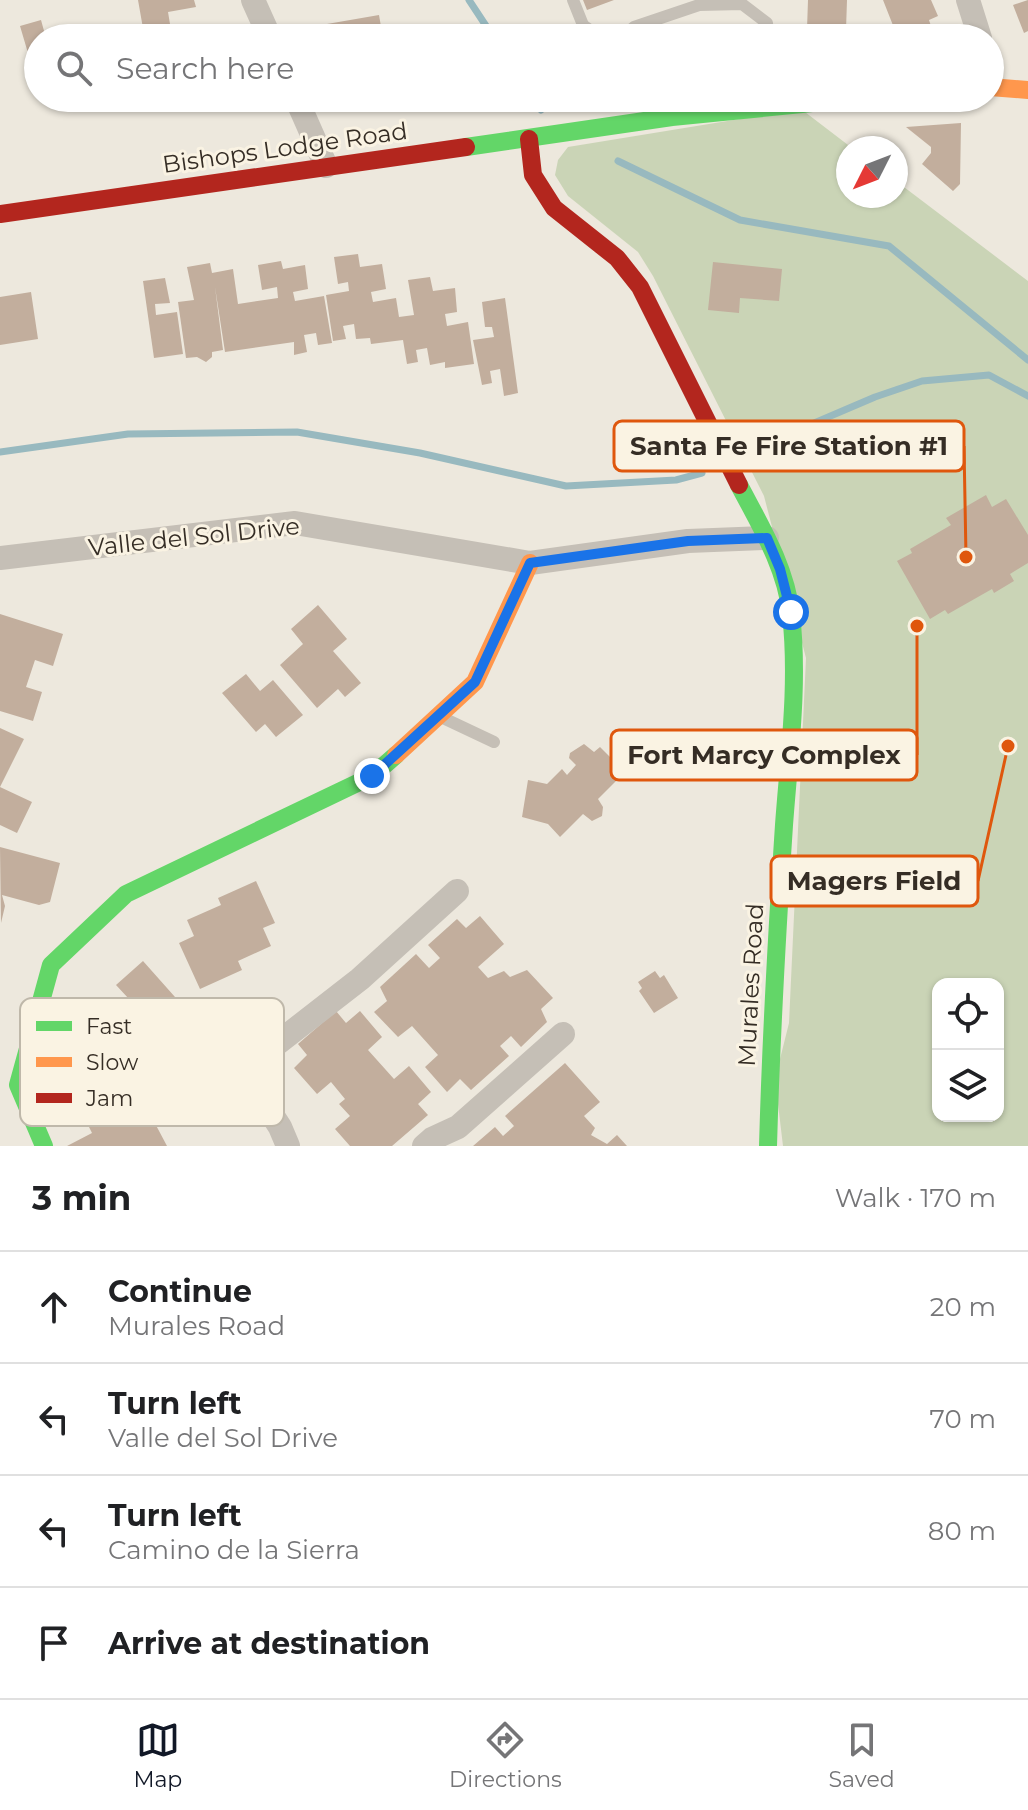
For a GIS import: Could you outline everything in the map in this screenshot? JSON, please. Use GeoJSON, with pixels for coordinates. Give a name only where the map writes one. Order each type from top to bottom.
{"type":"FeatureCollection","features":[{"type":"Feature","properties":{"kind":"street"},"geometry":{"type":"LineString","coordinates":[[253,0],[264,24]]}},
{"type":"Feature","properties":{"kind":"street"},"geometry":{"type":"LineString","coordinates":[[968,0],[976,24]]}},
{"type":"Feature","properties":{"kind":"street"},"geometry":{"type":"LineString","coordinates":[[1004,85],[1028,90]]}},
{"type":"Feature","properties":{"kind":"street"},"geometry":{"type":"LineString","coordinates":[[302,112],[326,166]]}},
{"type":"Feature","properties":{"kind":"street","name":"Bishops Lodge Road"},"geometry":{"type":"LineString","coordinates":[[0,214],[701,112]]}},
{"type":"Feature","properties":{"kind":"street","name":"Murales Road"},"geometry":{"type":"LineString","coordinates":[[529,139],[533,175],[554,208],[617,258],[640,287],[718,447],[767,538],[780,569],[791,612],[793,690],[772,1008],[768,1146]]}},
{"type":"Feature","properties":{"kind":"street","name":"Valle del Sol Drive"},"geometry":{"type":"LineString","coordinates":[[0,558],[295,523],[530,563],[688,541],[767,538]]}},
{"type":"Feature","properties":{"kind":"street"},"geometry":{"type":"LineString","coordinates":[[42,998],[51,965],[126,894],[372,776],[475,682],[530,563]]}},
{"type":"Feature","properties":{"kind":"street"},"geometry":{"type":"LineString","coordinates":[[284,1038],[360,979],[457,891]]}},
{"type":"Feature","properties":{"kind":"street"},"geometry":{"type":"LineString","coordinates":[[424,1146],[458,1127],[563,1034]]}},
{"type":"Feature","properties":{"kind":"street"},"geometry":{"type":"LineString","coordinates":[[35,1126],[44,1146]]}},
{"type":"Feature","properties":{"kind":"street"},"geometry":{"type":"LineString","coordinates":[[279,1126],[288,1146]]}},
{"type":"Feature","properties":{"kind":"lane"},"geometry":{"type":"LineString","coordinates":[[573,0],[583,24]]}},
{"type":"Feature","properties":{"kind":"lane"},"geometry":{"type":"LineString","coordinates":[[643,24],[699,5],[745,2],[767,24]]}},
{"type":"Feature","properties":{"kind":"lane"},"geometry":{"type":"LineString","coordinates":[[665,112],[672,117]]}},
{"type":"Feature","properties":{"kind":"lane"},"geometry":{"type":"LineString","coordinates":[[438,715],[494,742]]}},
{"type":"Feature","properties":{"kind":"green space"},"geometry":{"type":"Polygon","coordinates":[[[783,112],[805,112],[836,136],[836,208],[908,208],[908,190],[1028,281],[1028,1146],[783,1146],[775,1079],[789,1023],[806,658],[764,496],[653,276],[638,252],[568,196],[555,175],[558,160],[568,147],[783,112]]]}},
{"type":"Feature","properties":{"kind":"building"},"geometry":{"type":"Polygon","coordinates":[[[138,0],[194,0],[196,7],[168,12],[170,24],[142,24],[138,0]]]}},
{"type":"Feature","properties":{"kind":"building"},"geometry":{"type":"Polygon","coordinates":[[[583,0],[614,0],[587,10],[583,0]]]}},
{"type":"Feature","properties":{"kind":"building"},"geometry":{"type":"Polygon","coordinates":[[[808,0],[847,0],[846,24],[807,24],[808,0]]]}},
{"type":"Feature","properties":{"kind":"building"},"geometry":{"type":"Polygon","coordinates":[[[883,0],[931,0],[938,16],[929,20],[930,24],[892,24],[883,0]]]}},
{"type":"Feature","properties":{"kind":"building"},"geometry":{"type":"Polygon","coordinates":[[[1028,0],[1028,31],[1024,33],[1013,5],[1028,0]]]}},
{"type":"Feature","properties":{"kind":"building"},"geometry":{"type":"Polygon","coordinates":[[[379,15],[381,24],[327,24],[379,15]]]}},
{"type":"Feature","properties":{"kind":"building"},"geometry":{"type":"Polygon","coordinates":[[[961,123],[960,184],[953,191],[922,164],[931,153],[931,147],[906,127],[961,123]]]}},
{"type":"Feature","properties":{"kind":"building"},"geometry":{"type":"Polygon","coordinates":[[[358,254],[360,267],[382,264],[386,289],[371,292],[373,302],[396,298],[399,317],[414,315],[408,280],[430,277],[433,291],[455,288],[457,312],[445,314],[447,326],[468,322],[474,364],[445,368],[445,362],[430,365],[427,348],[416,350],[418,362],[407,364],[403,340],[371,344],[370,338],[356,339],[354,324],[343,326],[346,339],[333,341],[326,295],[349,291],[348,282],[338,284],[334,257],[358,254]]]}},
{"type":"Feature","properties":{"kind":"building"},"geometry":{"type":"Polygon","coordinates":[[[281,261],[283,269],[305,265],[308,289],[293,292],[295,301],[324,296],[332,343],[318,345],[316,333],[304,335],[307,352],[294,355],[294,342],[225,352],[215,287],[223,350],[212,352],[212,357],[206,362],[197,357],[186,358],[178,302],[194,300],[187,267],[210,263],[212,273],[233,269],[238,304],[278,298],[277,287],[262,290],[258,265],[281,261]]]}},
{"type":"Feature","properties":{"kind":"building"},"geometry":{"type":"Polygon","coordinates":[[[713,262],[782,269],[779,301],[740,298],[739,313],[708,310],[713,262]]]}},
{"type":"Feature","properties":{"kind":"building"},"geometry":{"type":"Polygon","coordinates":[[[165,278],[170,303],[155,304],[156,315],[177,312],[183,354],[154,358],[143,281],[165,278]]]}},
{"type":"Feature","properties":{"kind":"building"},"geometry":{"type":"Polygon","coordinates":[[[31,292],[38,339],[0,345],[0,297],[31,292]]]}},
{"type":"Feature","properties":{"kind":"building"},"geometry":{"type":"Polygon","coordinates":[[[505,298],[518,393],[504,396],[500,369],[490,371],[492,383],[482,385],[473,340],[494,337],[492,327],[485,327],[482,302],[505,298]]]}},
{"type":"Feature","properties":{"kind":"building"},"geometry":{"type":"Polygon","coordinates":[[[986,495],[992,507],[1006,499],[1028,535],[1028,563],[1010,574],[1014,581],[994,593],[992,589],[948,614],[945,610],[930,619],[897,561],[912,553],[910,549],[951,525],[946,518],[986,495]]]}},
{"type":"Feature","properties":{"kind":"building"},"geometry":{"type":"Polygon","coordinates":[[[318,605],[347,639],[333,651],[361,683],[345,697],[338,689],[317,708],[280,665],[303,644],[291,629],[318,605]]]}},
{"type":"Feature","properties":{"kind":"building"},"geometry":{"type":"Polygon","coordinates":[[[0,614],[63,634],[53,666],[35,660],[26,687],[42,692],[33,721],[0,711],[0,614]]]}},
{"type":"Feature","properties":{"kind":"building"},"geometry":{"type":"Polygon","coordinates":[[[246,674],[260,691],[273,680],[303,715],[276,737],[265,724],[256,732],[222,693],[246,674]]]}},
{"type":"Feature","properties":{"kind":"building"},"geometry":{"type":"Polygon","coordinates":[[[0,728],[24,739],[0,787],[0,728]]]}},
{"type":"Feature","properties":{"kind":"building"},"geometry":{"type":"Polygon","coordinates":[[[584,744],[594,752],[600,747],[616,763],[610,768],[615,773],[616,781],[598,799],[603,807],[602,816],[592,821],[583,814],[560,837],[548,824],[522,817],[528,780],[547,784],[562,769],[567,775],[576,765],[569,758],[570,753],[584,744]]]}},
{"type":"Feature","properties":{"kind":"building"},"geometry":{"type":"Polygon","coordinates":[[[0,787],[32,802],[17,833],[0,825],[0,787]]]}},
{"type":"Feature","properties":{"kind":"building"},"geometry":{"type":"Polygon","coordinates":[[[0,847],[60,863],[50,902],[39,905],[2,895],[5,906],[1,923],[0,847]]]}},
{"type":"Feature","properties":{"kind":"building"},"geometry":{"type":"Polygon","coordinates":[[[256,881],[275,923],[263,928],[271,946],[238,961],[242,970],[200,989],[179,943],[194,936],[187,920],[221,905],[218,898],[256,881]]]}},
{"type":"Feature","properties":{"kind":"building"},"geometry":{"type":"Polygon","coordinates":[[[480,916],[504,944],[478,967],[488,978],[504,971],[510,977],[527,970],[553,998],[541,1009],[547,1022],[521,1047],[511,1036],[500,1046],[509,1056],[471,1090],[460,1079],[447,1092],[425,1067],[438,1055],[412,1026],[398,1037],[374,1012],[387,1001],[380,987],[416,954],[429,968],[440,958],[428,945],[457,919],[466,928],[480,916]]]}},
{"type":"Feature","properties":{"kind":"building"},"geometry":{"type":"Polygon","coordinates":[[[143,961],[176,998],[128,998],[116,985],[143,961]]]}},
{"type":"Feature","properties":{"kind":"building"},"geometry":{"type":"Polygon","coordinates":[[[655,971],[660,978],[664,975],[678,998],[654,1013],[639,991],[642,988],[638,982],[655,971]]]}},
{"type":"Feature","properties":{"kind":"building"},"geometry":{"type":"Polygon","coordinates":[[[336,1011],[346,1023],[360,1011],[382,1037],[368,1050],[394,1079],[409,1066],[431,1092],[418,1104],[428,1115],[392,1146],[350,1146],[335,1129],[350,1116],[339,1104],[345,1099],[331,1082],[317,1094],[294,1068],[307,1055],[298,1044],[336,1011]]]}},
{"type":"Feature","properties":{"kind":"building"},"geometry":{"type":"Polygon","coordinates":[[[565,1063],[600,1102],[584,1116],[595,1128],[591,1135],[607,1144],[617,1135],[627,1146],[473,1146],[495,1127],[503,1136],[514,1126],[505,1116],[565,1063]]]}},
{"type":"Feature","properties":{"kind":"building"},"geometry":{"type":"Polygon","coordinates":[[[88,1126],[156,1126],[167,1146],[67,1146],[92,1133],[88,1126]]]}},
{"type":"Feature","properties":{"kind":"waterway"},"geometry":{"type":"LineString","coordinates":[[469,0],[485,24]]}},
{"type":"Feature","properties":{"kind":"waterway"},"geometry":{"type":"LineString","coordinates":[[618,161],[740,220],[889,246],[1028,360]]}},
{"type":"Feature","properties":{"kind":"waterway"},"geometry":{"type":"LineString","coordinates":[[758,447],[875,397],[922,381],[989,375],[1028,396]]}},
{"type":"Feature","properties":{"kind":"waterway"},"geometry":{"type":"LineString","coordinates":[[0,452],[128,434],[297,432],[420,453],[566,486],[676,480],[702,473]]}},
{"type":"Feature","properties":{"kind":"traffic: fast"},"geometry":{"type":"LineString","coordinates":[[466,147],[722,112]]}},
{"type":"Feature","properties":{"kind":"traffic: fast"},"geometry":{"type":"LineString","coordinates":[[739,485],[784,580],[793,640],[792,720],[768,1146]]}},
{"type":"Feature","properties":{"kind":"traffic: fast"},"geometry":{"type":"LineString","coordinates":[[42,998],[51,965],[126,894],[372,776],[396,755]]}},
{"type":"Feature","properties":{"kind":"traffic: fast"},"geometry":{"type":"LineString","coordinates":[[20,1078],[20,1090]]}},
{"type":"Feature","properties":{"kind":"traffic: fast"},"geometry":{"type":"LineString","coordinates":[[35,1126],[44,1146]]}},
{"type":"Feature","properties":{"kind":"traffic: slow"},"geometry":{"type":"LineString","coordinates":[[1004,88],[1028,90]]}},
{"type":"Feature","properties":{"kind":"traffic: slow"},"geometry":{"type":"LineString","coordinates":[[396,755],[475,682],[530,563]]}},
{"type":"Feature","properties":{"kind":"traffic: jam"},"geometry":{"type":"LineString","coordinates":[[529,139],[533,175],[554,208],[617,258],[640,287],[739,485]]}},
{"type":"Feature","properties":{"kind":"traffic: jam"},"geometry":{"type":"LineString","coordinates":[[0,214],[466,147]]}},
{"type":"Feature","properties":{"kind":"place","name":"Santa Fe Fire Station #1"},"geometry":{"type":"Point","coordinates":[966,557]}},
{"type":"Feature","properties":{"kind":"place","name":"Fort Marcy Complex"},"geometry":{"type":"Point","coordinates":[917,626]}},
{"type":"Feature","properties":{"kind":"place","name":"Magers Field"},"geometry":{"type":"Point","coordinates":[1008,746]}},
{"type":"Feature","properties":{"kind":"route"},"geometry":{"type":"LineString","coordinates":[[372,776],[475,682],[530,563],[688,541],[767,538],[780,569],[791,612]]}}]}
